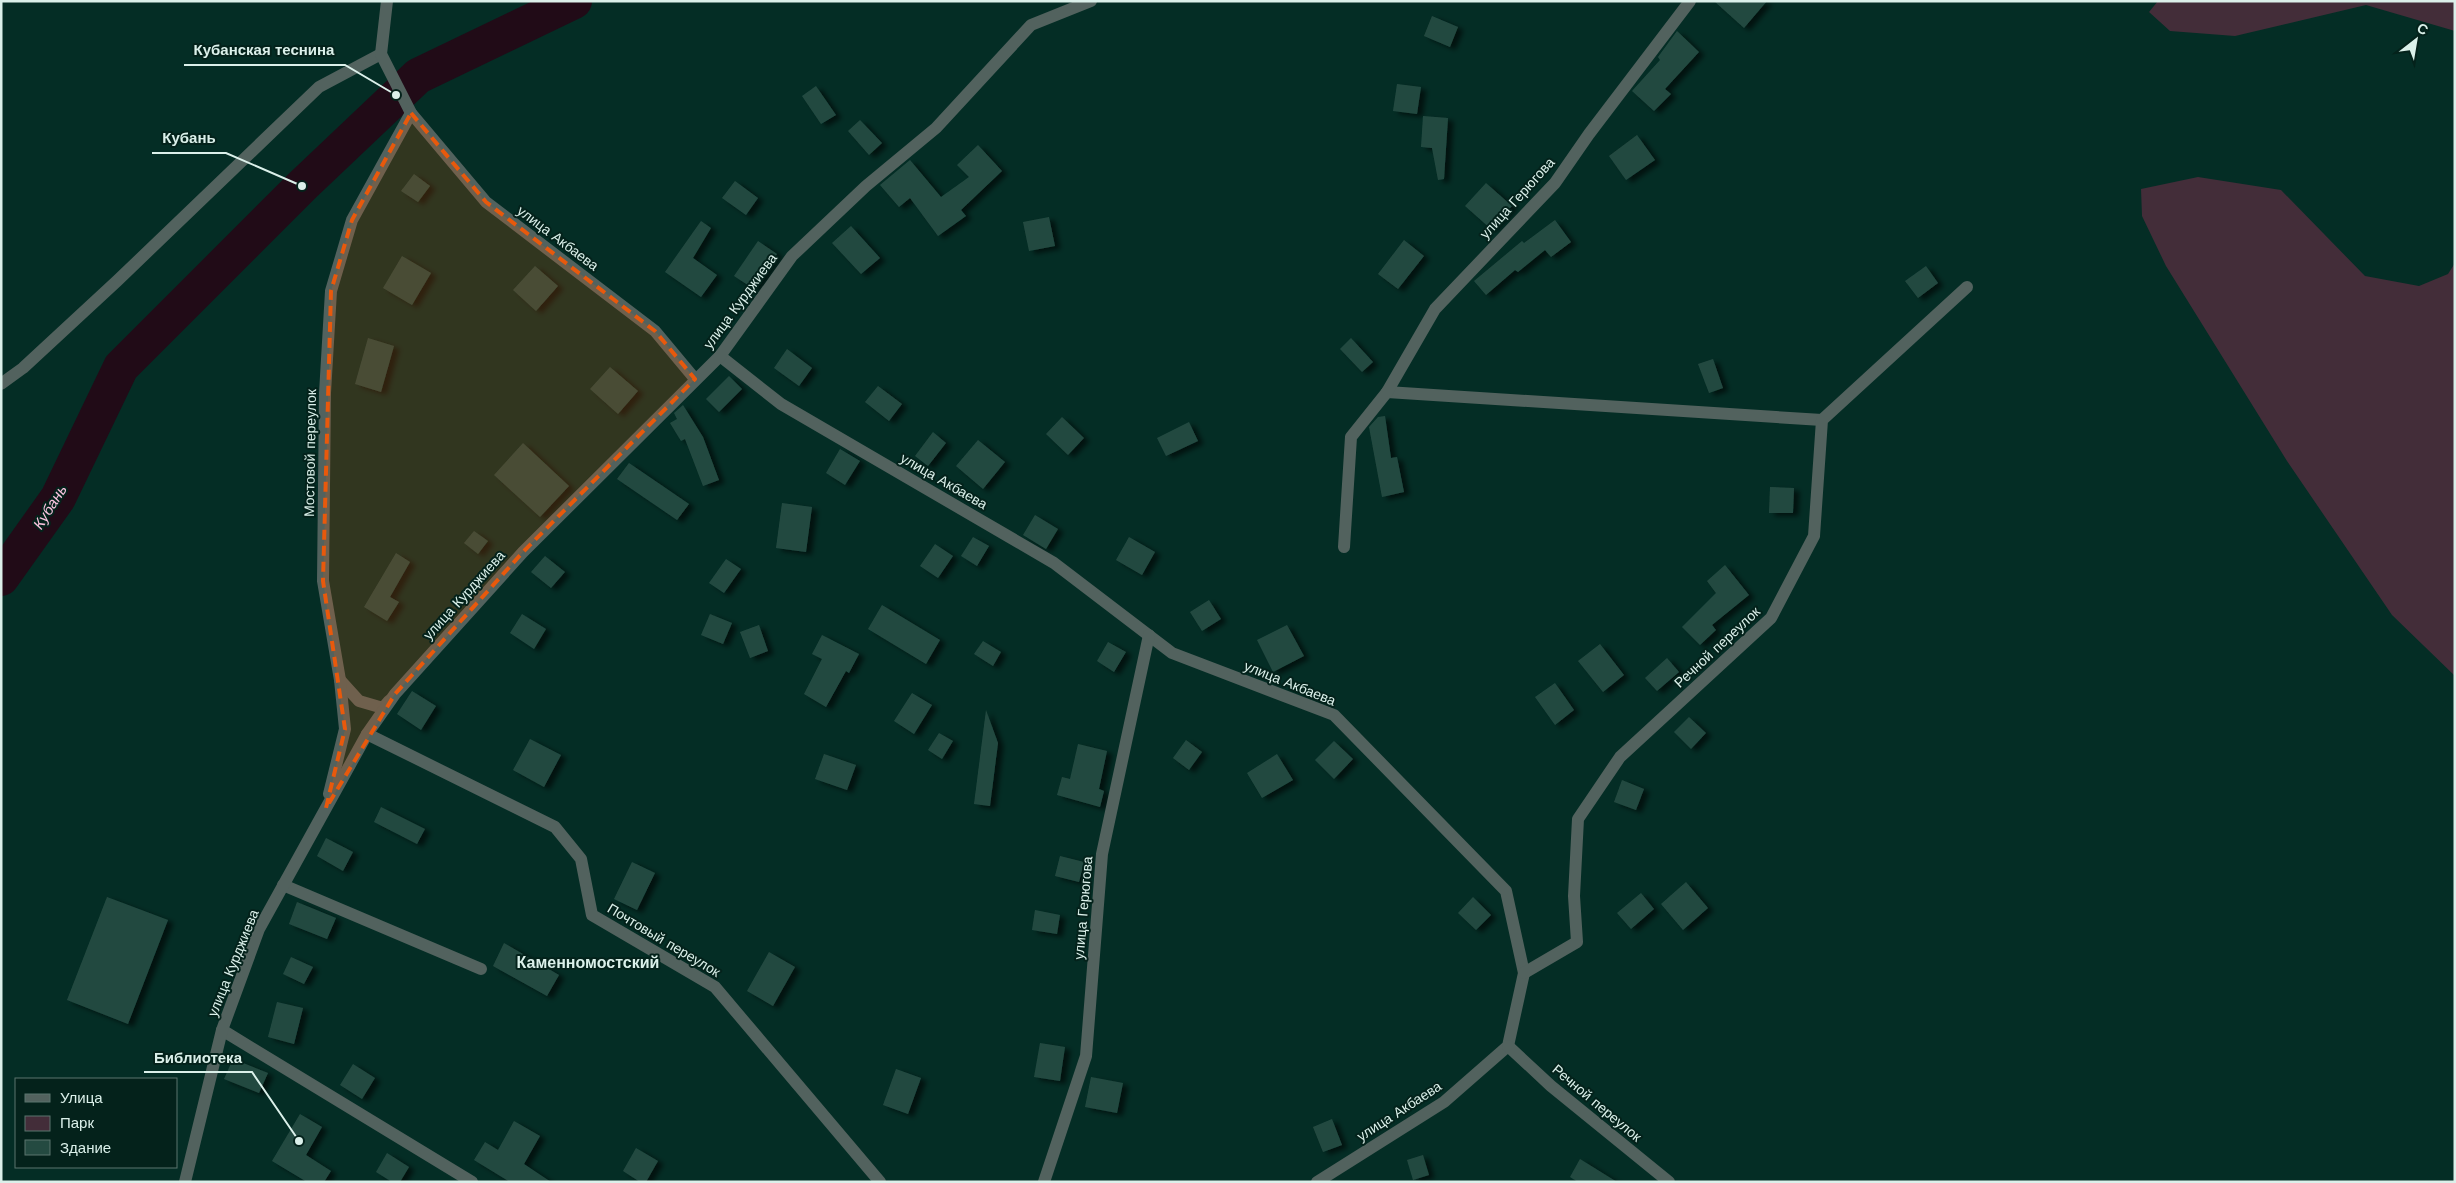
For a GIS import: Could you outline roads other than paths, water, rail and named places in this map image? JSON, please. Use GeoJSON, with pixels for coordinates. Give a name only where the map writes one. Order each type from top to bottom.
{"type":"FeatureCollection","features":[{"type":"Feature","properties":{"kind":"street"},"geometry":{"type":"LineString","coordinates":[[1,384],[23,368],[117,281],[319,87],[381,54],[387,1]]}},
{"type":"Feature","properties":{"kind":"street","name":"улица Курджиева"},"geometry":{"type":"LineString","coordinates":[[340,680],[359,701],[383,708],[522,552],[720,356],[792,256],[866,186],[936,128],[1031,25],[1090,1]]}},
{"type":"Feature","properties":{"kind":"street","name":"улица Герюгова"},"geometry":{"type":"LineString","coordinates":[[1344,547],[1351,437],[1387,392],[1435,309],[1555,183],[1589,134],[1690,1]]}},
{"type":"Feature","properties":{"kind":"street","name":"улица Акбаева"},"geometry":{"type":"LineString","coordinates":[[381,54],[411,113],[486,202],[655,331],[695,379]]}},
{"type":"Feature","properties":{"kind":"street","name":"Мостовой переулок"},"geometry":{"type":"LineString","coordinates":[[326,808],[345,729],[340,680],[323,581],[325,393],[331,292],[352,220],[411,113]]}},
{"type":"Feature","properties":{"kind":"street"},"geometry":{"type":"LineString","coordinates":[[1387,392],[1822,420],[1967,287]]}},
{"type":"Feature","properties":{"kind":"street","name":"улица Акбаева"},"geometry":{"type":"LineString","coordinates":[[720,356],[781,404],[1054,563],[1172,653],[1334,715],[1506,891],[1524,973],[1508,1046],[1444,1102],[1317,1182]]}},
{"type":"Feature","properties":{"kind":"street","name":"Речной переулок"},"geometry":{"type":"LineString","coordinates":[[1524,973],[1576,942],[1574,896],[1578,819],[1620,757],[1771,618],[1814,536],[1822,420]]}},
{"type":"Feature","properties":{"kind":"street","name":"улица Герюгова"},"geometry":{"type":"LineString","coordinates":[[1044,1182],[1086,1056],[1102,854],[1149,635]]}},
{"type":"Feature","properties":{"kind":"street","name":"улица Курджиева"},"geometry":{"type":"LineString","coordinates":[[185,1182],[222,1030],[259,929],[367,734],[395,694]]}},
{"type":"Feature","properties":{"kind":"street","name":"Почтовый переулок"},"geometry":{"type":"LineString","coordinates":[[367,734],[555,826],[582,859],[592,915],[715,987],[880,1182]]}},
{"type":"Feature","properties":{"kind":"street"},"geometry":{"type":"LineString","coordinates":[[283,885],[481,969]]}},
{"type":"Feature","properties":{"kind":"street"},"geometry":{"type":"LineString","coordinates":[[222,1030],[472,1182]]}},
{"type":"Feature","properties":{"kind":"street","name":"Речной переулок"},"geometry":{"type":"LineString","coordinates":[[1508,1046],[1551,1086],[1669,1182]]}},
{"type":"Feature","properties":{"kind":"waterway","name":"Кубань"},"geometry":{"type":"LineString","coordinates":[[1,578],[58,498],[121,367],[302,186],[418,76],[574,1]]}},
{"type":"Feature","properties":{"kind":"place","name":"Кубанская теснина"},"geometry":{"type":"Point","coordinates":[396,95]}},
{"type":"Feature","properties":{"kind":"place","name":"Кубань"},"geometry":{"type":"Point","coordinates":[302,186]}},
{"type":"Feature","properties":{"kind":"place","name":"Библиотека"},"geometry":{"type":"Point","coordinates":[299,1141]}},
{"type":"Feature","properties":{"kind":"district","name":"Каменномостский"},"geometry":{"type":"Point","coordinates":[588,962]}}]}
